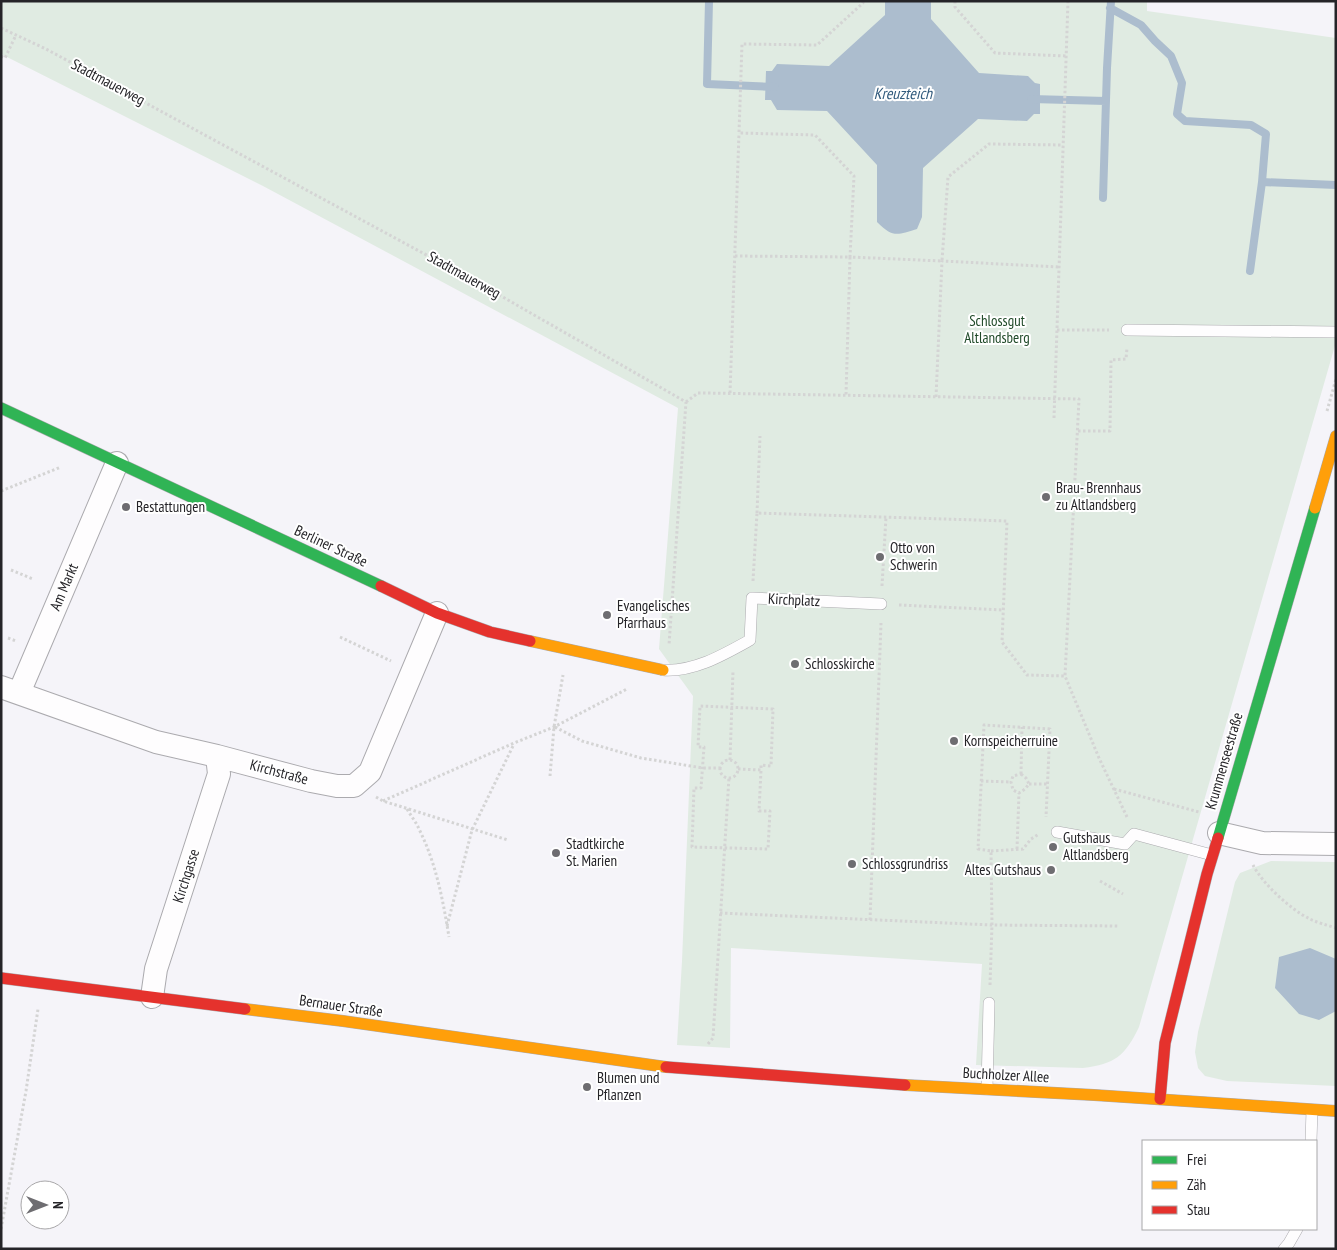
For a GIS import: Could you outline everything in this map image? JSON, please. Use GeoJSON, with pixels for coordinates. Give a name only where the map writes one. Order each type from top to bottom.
{"type":"FeatureCollection","features":[{"type":"Feature","properties":{"kind":"main road","name":"Berliner Straße"},"geometry":{"type":"LineString","coordinates":[[1,408],[437,613],[490,632],[665,670]]}},
{"type":"Feature","properties":{"kind":"main road","name":"Krummenseestraße"},"geometry":{"type":"LineString","coordinates":[[1160,1100],[1165,1043],[1212,855],[1336,436]]}},
{"type":"Feature","properties":{"kind":"main road","name":"Bernauer Straße"},"geometry":{"type":"LineString","coordinates":[[1,978],[343,1021],[676,1068]]}},
{"type":"Feature","properties":{"kind":"main road","name":"Buchholzer Allee"},"geometry":{"type":"LineString","coordinates":[[676,1068],[1336,1111]]}},
{"type":"Feature","properties":{"kind":"street","name":"Am Markt"},"geometry":{"type":"LineString","coordinates":[[10,690],[117,463]]}},
{"type":"Feature","properties":{"kind":"street"},"geometry":{"type":"LineString","coordinates":[[354,786],[370,772],[437,613]]}},
{"type":"Feature","properties":{"kind":"street","name":"Kirchstraße"},"geometry":{"type":"LineString","coordinates":[[10,690],[156,742],[310,781],[337,786],[354,786]]}},
{"type":"Feature","properties":{"kind":"street","name":"Kirchgasse"},"geometry":{"type":"LineString","coordinates":[[152,997],[156,969],[219,774],[217,756]]}},
{"type":"Feature","properties":{"kind":"street"},"geometry":{"type":"LineString","coordinates":[[1219,833],[1262,842],[1336,844]]}},
{"type":"Feature","properties":{"kind":"lane"},"geometry":{"type":"LineString","coordinates":[[1127,330],[1336,332]]}},
{"type":"Feature","properties":{"kind":"lane","name":"Kirchplatz"},"geometry":{"type":"LineString","coordinates":[[665,670],[677,671],[719,658],[750,640],[752,598],[881,604]]}},
{"type":"Feature","properties":{"kind":"lane"},"geometry":{"type":"LineString","coordinates":[[1051,831],[1125,844],[1134,834],[1212,855]]}},
{"type":"Feature","properties":{"kind":"lane"},"geometry":{"type":"LineString","coordinates":[[986,1089],[990,1004]]}},
{"type":"Feature","properties":{"kind":"lane"},"geometry":{"type":"LineString","coordinates":[[1311,1140],[1312,1110]]}},
{"type":"Feature","properties":{"kind":"lane"},"geometry":{"type":"LineString","coordinates":[[1284,1249],[1296,1230]]}},
{"type":"Feature","properties":{"kind":"path"},"geometry":{"type":"LineString","coordinates":[[730,393],[742,44],[817,45],[863,1]]}},
{"type":"Feature","properties":{"kind":"path"},"geometry":{"type":"LineString","coordinates":[[955,1],[955,7],[995,53],[1066,56]]}},
{"type":"Feature","properties":{"kind":"path"},"geometry":{"type":"LineString","coordinates":[[1054,418],[1068,1]]}},
{"type":"Feature","properties":{"kind":"path","name":"Stadtmauerweg"},"geometry":{"type":"LineString","coordinates":[[1,28],[46,49],[364,220],[523,308],[686,402]]}},
{"type":"Feature","properties":{"kind":"path"},"geometry":{"type":"LineString","coordinates":[[1,56],[5,58],[16,35]]}},
{"type":"Feature","properties":{"kind":"path"},"geometry":{"type":"LineString","coordinates":[[739,133],[815,135],[854,176],[846,395]]}},
{"type":"Feature","properties":{"kind":"path"},"geometry":{"type":"LineString","coordinates":[[936,397],[948,176],[989,144],[1063,145]]}},
{"type":"Feature","properties":{"kind":"path"},"geometry":{"type":"LineString","coordinates":[[735,256],[850,257],[1059,267]]}},
{"type":"Feature","properties":{"kind":"path"},"geometry":{"type":"LineString","coordinates":[[1057,330],[1127,330],[1126,359],[1111,360],[1110,431],[1078,431]]}},
{"type":"Feature","properties":{"kind":"path"},"geometry":{"type":"LineString","coordinates":[[665,670],[686,402],[698,393],[1079,399],[1065,676],[1134,834]]}},
{"type":"Feature","properties":{"kind":"path"},"geometry":{"type":"LineString","coordinates":[[752,598],[760,436]]}},
{"type":"Feature","properties":{"kind":"path"},"geometry":{"type":"LineString","coordinates":[[1,491],[66,464]]}},
{"type":"Feature","properties":{"kind":"path"},"geometry":{"type":"LineString","coordinates":[[757,513],[1007,522],[1002,642],[1026,675],[1065,676]]}},
{"type":"Feature","properties":{"kind":"path"},"geometry":{"type":"LineString","coordinates":[[870,920],[881,604],[886,517]]}},
{"type":"Feature","properties":{"kind":"path"},"geometry":{"type":"LineString","coordinates":[[11,570],[32,579]]}},
{"type":"Feature","properties":{"kind":"path"},"geometry":{"type":"LineString","coordinates":[[881,604],[1003,610]]}},
{"type":"Feature","properties":{"kind":"path"},"geometry":{"type":"LineString","coordinates":[[340,638],[392,662]]}},
{"type":"Feature","properties":{"kind":"path"},"geometry":{"type":"LineString","coordinates":[[550,776],[554,727],[568,650]]}},
{"type":"Feature","properties":{"kind":"path"},"geometry":{"type":"LineString","coordinates":[[730,760],[732,686]]}},
{"type":"Feature","properties":{"kind":"path"},"geometry":{"type":"LineString","coordinates":[[383,801],[554,727],[629,688]]}},
{"type":"Feature","properties":{"kind":"path"},"geometry":{"type":"LineString","coordinates":[[700,706],[731,707],[773,709],[771,766],[761,765],[759,811],[770,812],[768,850],[692,847],[694,788],[701,788],[703,768],[704,747],[698,746],[700,706]]}},
{"type":"Feature","properties":{"kind":"path"},"geometry":{"type":"LineString","coordinates":[[984,725],[1022,727],[1050,729],[1047,784],[1051,831],[1031,839],[1023,849],[978,850],[984,725]]}},
{"type":"Feature","properties":{"kind":"path"},"geometry":{"type":"LineString","coordinates":[[554,727],[582,741],[641,758],[703,768],[721,768]]}},
{"type":"Feature","properties":{"kind":"path"},"geometry":{"type":"LineString","coordinates":[[1021,774],[1022,727]]}},
{"type":"Feature","properties":{"kind":"path"},"geometry":{"type":"LineString","coordinates":[[447,926],[472,830],[514,743]]}},
{"type":"Feature","properties":{"kind":"path"},"geometry":{"type":"LineString","coordinates":[[730,760],[736,763],[738,769],[736,774],[729,777],[724,775],[721,768],[724,762],[730,760]]}},
{"type":"Feature","properties":{"kind":"path"},"geometry":{"type":"LineString","coordinates":[[738,769],[761,770]]}},
{"type":"Feature","properties":{"kind":"path"},"geometry":{"type":"LineString","coordinates":[[1019,793],[1013,790],[1010,782],[1013,776],[1021,774]]}},
{"type":"Feature","properties":{"kind":"path"},"geometry":{"type":"LineString","coordinates":[[1021,774],[1029,784]]}},
{"type":"Feature","properties":{"kind":"path"},"geometry":{"type":"LineString","coordinates":[[707,1046],[713,1038],[729,777]]}},
{"type":"Feature","properties":{"kind":"path"},"geometry":{"type":"LineString","coordinates":[[981,782],[1010,782]]}},
{"type":"Feature","properties":{"kind":"path"},"geometry":{"type":"LineString","coordinates":[[1029,784],[1047,784]]}},
{"type":"Feature","properties":{"kind":"path"},"geometry":{"type":"LineString","coordinates":[[1019,793],[1029,784]]}},
{"type":"Feature","properties":{"kind":"path"},"geometry":{"type":"LineString","coordinates":[[354,786],[383,801],[508,840]]}},
{"type":"Feature","properties":{"kind":"path"},"geometry":{"type":"LineString","coordinates":[[1114,789],[1200,813]]}},
{"type":"Feature","properties":{"kind":"path"},"geometry":{"type":"LineString","coordinates":[[1017,850],[1019,793]]}},
{"type":"Feature","properties":{"kind":"path"},"geometry":{"type":"LineString","coordinates":[[407,809],[419,828],[436,872],[449,937]]}},
{"type":"Feature","properties":{"kind":"path"},"geometry":{"type":"LineString","coordinates":[[990,1004],[991,850]]}},
{"type":"Feature","properties":{"kind":"path"},"geometry":{"type":"LineString","coordinates":[[1250,860],[1258,875],[1287,903],[1309,918],[1336,928]]}},
{"type":"Feature","properties":{"kind":"path"},"geometry":{"type":"LineString","coordinates":[[1100,881],[1123,894]]}},
{"type":"Feature","properties":{"kind":"path"},"geometry":{"type":"LineString","coordinates":[[720,913],[992,925],[1118,926]]}},
{"type":"Feature","properties":{"kind":"path"},"geometry":{"type":"LineString","coordinates":[[1,1229],[26,1091],[42,984]]}},
{"type":"Feature","properties":{"kind":"green space","name":"Schlossgut Altlandsberg"},"geometry":{"type":"Polygon","coordinates":[[[1,1],[1147,1],[1147,11],[1336,38],[1336,342],[1139,1027],[1124,1052],[1111,1061],[1083,1068],[976,1065],[982,964],[731,948],[730,1048],[677,1045],[693,696],[659,649],[678,408],[263,186],[1,54],[1,1]]]}},
{"type":"Feature","properties":{"kind":"green space"},"geometry":{"type":"Polygon","coordinates":[[[1271,861],[1336,862],[1336,1086],[1227,1081],[1205,1076],[1198,1068],[1195,1052],[1198,1032],[1235,882],[1240,873],[1271,861]]]}},
{"type":"Feature","properties":{"kind":"water","name":"Kreuzteich"},"geometry":{"type":"Polygon","coordinates":[[[885,1],[931,1],[931,19],[979,73],[1028,76],[1035,83],[1040,84],[1040,114],[1034,114],[1027,121],[978,119],[923,168],[922,217],[917,229],[900,234],[887,231],[877,222],[877,165],[827,111],[777,110],[771,100],[765,100],[766,71],[772,71],[777,64],[829,66],[885,15],[885,1]]]}},
{"type":"Feature","properties":{"kind":"water"},"geometry":{"type":"Polygon","coordinates":[[[1310,948],[1336,959],[1336,1011],[1319,1020],[1299,1014],[1275,988],[1279,957],[1310,948]]]}},
{"type":"Feature","properties":{"kind":"waterway"},"geometry":{"type":"LineString","coordinates":[[709,1],[707,84],[775,87]]}},
{"type":"Feature","properties":{"kind":"waterway"},"geometry":{"type":"LineString","coordinates":[[1103,198],[1111,1]]}},
{"type":"Feature","properties":{"kind":"waterway"},"geometry":{"type":"LineString","coordinates":[[1110,8],[1141,25],[1171,56],[1182,83],[1177,114],[1185,121],[1251,125],[1266,134],[1262,182],[1250,271]]}},
{"type":"Feature","properties":{"kind":"waterway"},"geometry":{"type":"LineString","coordinates":[[1031,99],[1106,101]]}},
{"type":"Feature","properties":{"kind":"waterway"},"geometry":{"type":"LineString","coordinates":[[1262,182],[1336,185]]}},
{"type":"Feature","properties":{"kind":"traffic: fast"},"geometry":{"type":"LineString","coordinates":[[1,408],[381,586]]}},
{"type":"Feature","properties":{"kind":"traffic: fast"},"geometry":{"type":"LineString","coordinates":[[1218,838],[1315,508]]}},
{"type":"Feature","properties":{"kind":"traffic: slow"},"geometry":{"type":"LineString","coordinates":[[1315,508],[1336,436]]}},
{"type":"Feature","properties":{"kind":"traffic: slow"},"geometry":{"type":"LineString","coordinates":[[530,641],[663,670]]}},
{"type":"Feature","properties":{"kind":"traffic: slow"},"geometry":{"type":"LineString","coordinates":[[245,1009],[666,1067]]}},
{"type":"Feature","properties":{"kind":"traffic: slow"},"geometry":{"type":"LineString","coordinates":[[905,1085],[1336,1111]]}},
{"type":"Feature","properties":{"kind":"traffic: jam"},"geometry":{"type":"LineString","coordinates":[[381,586],[437,613],[490,632],[530,641]]}},
{"type":"Feature","properties":{"kind":"traffic: jam"},"geometry":{"type":"LineString","coordinates":[[1160,1099],[1165,1043],[1207,874],[1218,838]]}},
{"type":"Feature","properties":{"kind":"traffic: jam"},"geometry":{"type":"LineString","coordinates":[[1,978],[245,1009]]}},
{"type":"Feature","properties":{"kind":"traffic: jam"},"geometry":{"type":"LineString","coordinates":[[666,1067],[905,1085]]}},
{"type":"Feature","properties":{"kind":"place","name":"Brau- Brennhaus zu Altlandsberg"},"geometry":{"type":"Point","coordinates":[1046,497]}},
{"type":"Feature","properties":{"kind":"place","name":"Bestattungen"},"geometry":{"type":"Point","coordinates":[126,507]}},
{"type":"Feature","properties":{"kind":"place","name":"Otto von Schwerin"},"geometry":{"type":"Point","coordinates":[880,557]}},
{"type":"Feature","properties":{"kind":"place","name":"Evangelisches Pfarrhaus"},"geometry":{"type":"Point","coordinates":[607,615]}},
{"type":"Feature","properties":{"kind":"place","name":"Schlosskirche"},"geometry":{"type":"Point","coordinates":[795,664]}},
{"type":"Feature","properties":{"kind":"place","name":"Kornspeicherruine"},"geometry":{"type":"Point","coordinates":[954,741]}},
{"type":"Feature","properties":{"kind":"place","name":"Gutshaus Altlandsberg"},"geometry":{"type":"Point","coordinates":[1053,847]}},
{"type":"Feature","properties":{"kind":"place","name":"Stadtkirche St. Marien"},"geometry":{"type":"Point","coordinates":[556,853]}},
{"type":"Feature","properties":{"kind":"place","name":"Schlossgrundriss"},"geometry":{"type":"Point","coordinates":[852,864]}},
{"type":"Feature","properties":{"kind":"place","name":"Altes Gutshaus"},"geometry":{"type":"Point","coordinates":[1051,870]}},
{"type":"Feature","properties":{"kind":"place","name":"Blumen und Pflanzen"},"geometry":{"type":"Point","coordinates":[587,1087]}}]}
